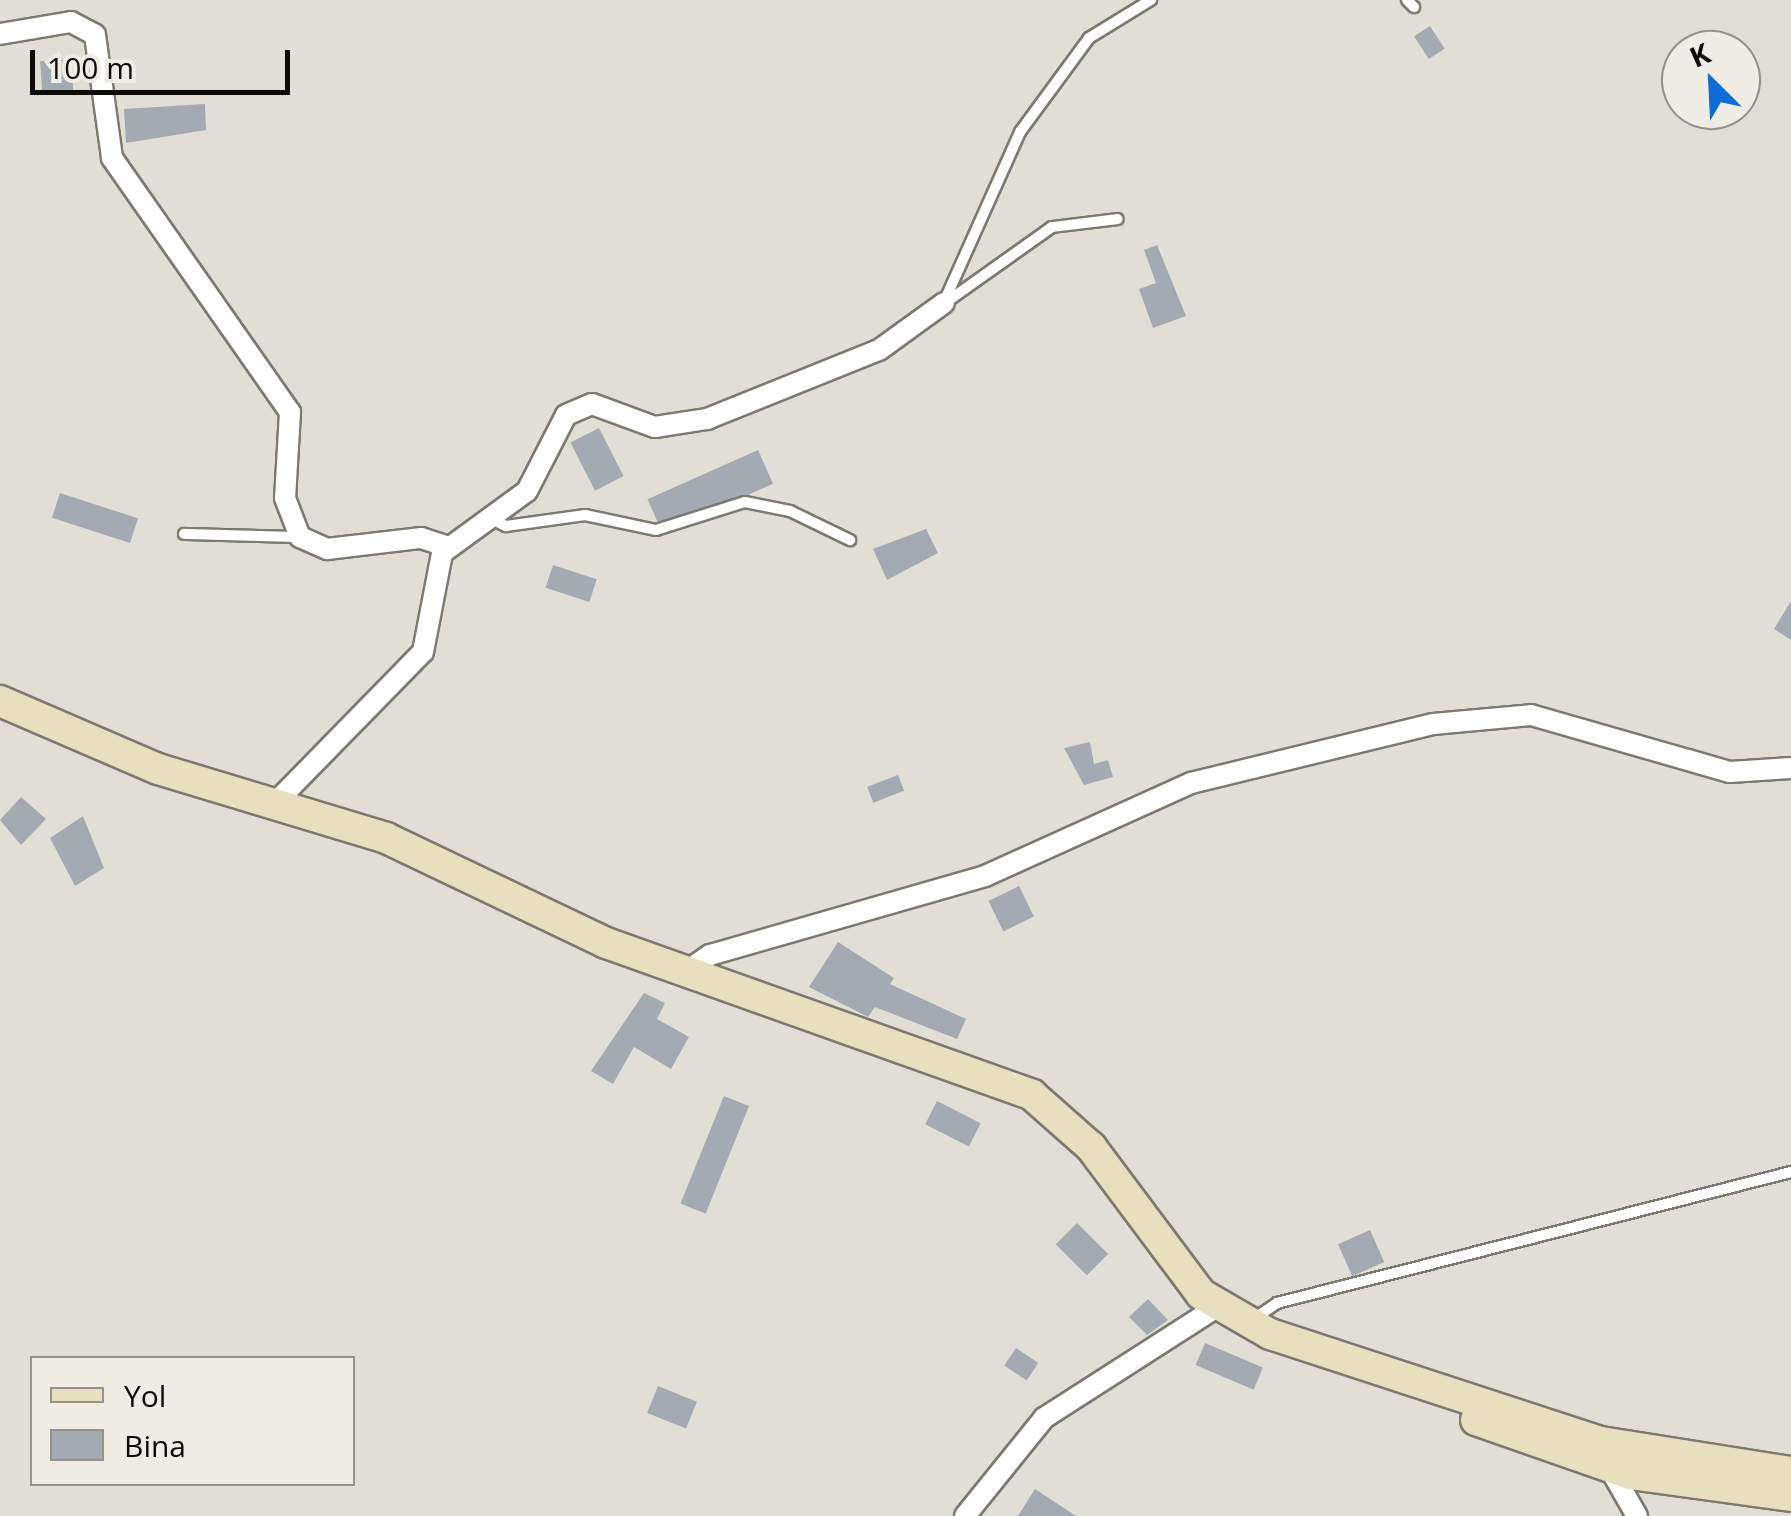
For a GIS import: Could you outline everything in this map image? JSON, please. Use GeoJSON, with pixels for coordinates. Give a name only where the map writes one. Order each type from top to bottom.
{"type":"FeatureCollection","features":[{"type":"Feature","properties":{"kind":"street"},"geometry":{"type":"LineString","coordinates":[[0,34],[71,22],[94,35],[101,127],[112,158],[290,412],[285,498],[300,536],[327,549],[422,538],[446,546]]}},
{"type":"Feature","properties":{"kind":"street"},"geometry":{"type":"LineString","coordinates":[[275,803],[423,652],[446,546],[535,482],[553,431],[574,410],[600,405],[655,427],[707,419],[879,350],[944,303]]}},
{"type":"Feature","properties":{"kind":"street"},"geometry":{"type":"LineString","coordinates":[[0,702],[158,769],[386,838],[684,973],[1049,1105],[1216,1307],[1248,1325],[1427,1391],[1645,1453],[1791,1472]]}},
{"type":"Feature","properties":{"kind":"street"},"geometry":{"type":"LineString","coordinates":[[684,973],[710,955],[985,876],[1191,783],[1474,716],[1550,717],[1730,772],[1791,768]]}},
{"type":"Feature","properties":{"kind":"street"},"geometry":{"type":"LineString","coordinates":[[965,1516],[1044,1418],[1216,1307]]}},
{"type":"Feature","properties":{"kind":"street"},"geometry":{"type":"LineString","coordinates":[[1427,1391],[1447,1408],[1610,1469],[1791,1496]]}},
{"type":"Feature","properties":{"kind":"street"},"geometry":{"type":"LineString","coordinates":[[1610,1469],[1637,1516]]}},
{"type":"Feature","properties":{"kind":"lane"},"geometry":{"type":"LineString","coordinates":[[944,303],[996,174],[1031,116],[1090,38],[1151,0]]}},
{"type":"Feature","properties":{"kind":"lane"},"geometry":{"type":"LineString","coordinates":[[944,303],[1052,226],[1118,219]]}},
{"type":"Feature","properties":{"kind":"lane"},"geometry":{"type":"LineString","coordinates":[[490,517],[506,526],[585,514],[656,530],[744,502],[850,540]]}},
{"type":"Feature","properties":{"kind":"lane"},"geometry":{"type":"LineString","coordinates":[[184,534],[300,536]]}},
{"type":"Feature","properties":{"kind":"lane"},"geometry":{"type":"LineString","coordinates":[[1248,1325],[1277,1303],[1791,1172]]}},
{"type":"Feature","properties":{"kind":"building"},"geometry":{"type":"Polygon","coordinates":[[[1430,26],[1445,49],[1429,59],[1414,36],[1430,26]]]}},
{"type":"Feature","properties":{"kind":"building"},"geometry":{"type":"Polygon","coordinates":[[[71,59],[73,90],[42,92],[40,61],[71,59]]]}},
{"type":"Feature","properties":{"kind":"building"},"geometry":{"type":"Polygon","coordinates":[[[205,104],[206,130],[126,143],[124,109],[205,104]]]}},
{"type":"Feature","properties":{"kind":"building"},"geometry":{"type":"Polygon","coordinates":[[[1157,245],[1186,316],[1153,328],[1139,289],[1156,283],[1144,250],[1157,245]]]}},
{"type":"Feature","properties":{"kind":"building"},"geometry":{"type":"Polygon","coordinates":[[[599,428],[624,476],[595,491],[570,443],[599,428]]]}},
{"type":"Feature","properties":{"kind":"building"},"geometry":{"type":"Polygon","coordinates":[[[758,450],[773,484],[663,533],[647,499],[758,450]]]}},
{"type":"Feature","properties":{"kind":"building"},"geometry":{"type":"Polygon","coordinates":[[[60,493],[138,518],[130,543],[52,518],[60,493]]]}},
{"type":"Feature","properties":{"kind":"building"},"geometry":{"type":"Polygon","coordinates":[[[926,529],[938,553],[887,580],[873,549],[926,529]]]}},
{"type":"Feature","properties":{"kind":"building"},"geometry":{"type":"Polygon","coordinates":[[[553,565],[597,579],[589,602],[546,588],[553,565]]]}},
{"type":"Feature","properties":{"kind":"building"},"geometry":{"type":"Polygon","coordinates":[[[1791,601],[1791,640],[1774,629],[1791,601]]]}},
{"type":"Feature","properties":{"kind":"building"},"geometry":{"type":"Polygon","coordinates":[[[1090,742],[1094,764],[1108,760],[1113,777],[1084,785],[1064,748],[1090,742]]]}},
{"type":"Feature","properties":{"kind":"building"},"geometry":{"type":"Polygon","coordinates":[[[898,775],[904,791],[873,803],[867,787],[898,775]]]}},
{"type":"Feature","properties":{"kind":"building"},"geometry":{"type":"Polygon","coordinates":[[[21,797],[46,819],[21,845],[0,820],[21,797]]]}},
{"type":"Feature","properties":{"kind":"building"},"geometry":{"type":"Polygon","coordinates":[[[83,816],[104,868],[75,886],[50,838],[83,816]]]}},
{"type":"Feature","properties":{"kind":"building"},"geometry":{"type":"Polygon","coordinates":[[[1019,886],[1034,917],[1003,931],[988,901],[1019,886]]]}},
{"type":"Feature","properties":{"kind":"building"},"geometry":{"type":"Polygon","coordinates":[[[838,942],[894,978],[890,984],[966,1019],[957,1039],[875,1007],[868,1017],[809,987],[838,942]]]}},
{"type":"Feature","properties":{"kind":"building"},"geometry":{"type":"Polygon","coordinates":[[[644,993],[665,1003],[657,1019],[689,1037],[671,1069],[634,1047],[613,1084],[591,1071],[644,993]]]}},
{"type":"Feature","properties":{"kind":"building"},"geometry":{"type":"Polygon","coordinates":[[[724,1096],[749,1106],[706,1214],[681,1204],[724,1096]]]}},
{"type":"Feature","properties":{"kind":"building"},"geometry":{"type":"Polygon","coordinates":[[[937,1101],[981,1123],[969,1146],[925,1124],[937,1101]]]}},
{"type":"Feature","properties":{"kind":"building"},"geometry":{"type":"Polygon","coordinates":[[[1077,1223],[1108,1254],[1087,1275],[1056,1244],[1077,1223]]]}},
{"type":"Feature","properties":{"kind":"building"},"geometry":{"type":"Polygon","coordinates":[[[1370,1230],[1384,1262],[1352,1276],[1338,1244],[1370,1230]]]}},
{"type":"Feature","properties":{"kind":"building"},"geometry":{"type":"Polygon","coordinates":[[[1148,1299],[1168,1320],[1147,1335],[1129,1317],[1148,1299]]]}},
{"type":"Feature","properties":{"kind":"building"},"geometry":{"type":"Polygon","coordinates":[[[1205,1343],[1263,1368],[1254,1390],[1196,1365],[1205,1343]]]}},
{"type":"Feature","properties":{"kind":"building"},"geometry":{"type":"Polygon","coordinates":[[[1016,1348],[1038,1363],[1027,1381],[1004,1365],[1016,1348]]]}},
{"type":"Feature","properties":{"kind":"building"},"geometry":{"type":"Polygon","coordinates":[[[658,1386],[697,1402],[686,1429],[647,1413],[658,1386]]]}},
{"type":"Feature","properties":{"kind":"building"},"geometry":{"type":"Polygon","coordinates":[[[1035,1489],[1076,1516],[1018,1516],[1035,1489]]]}}]}
